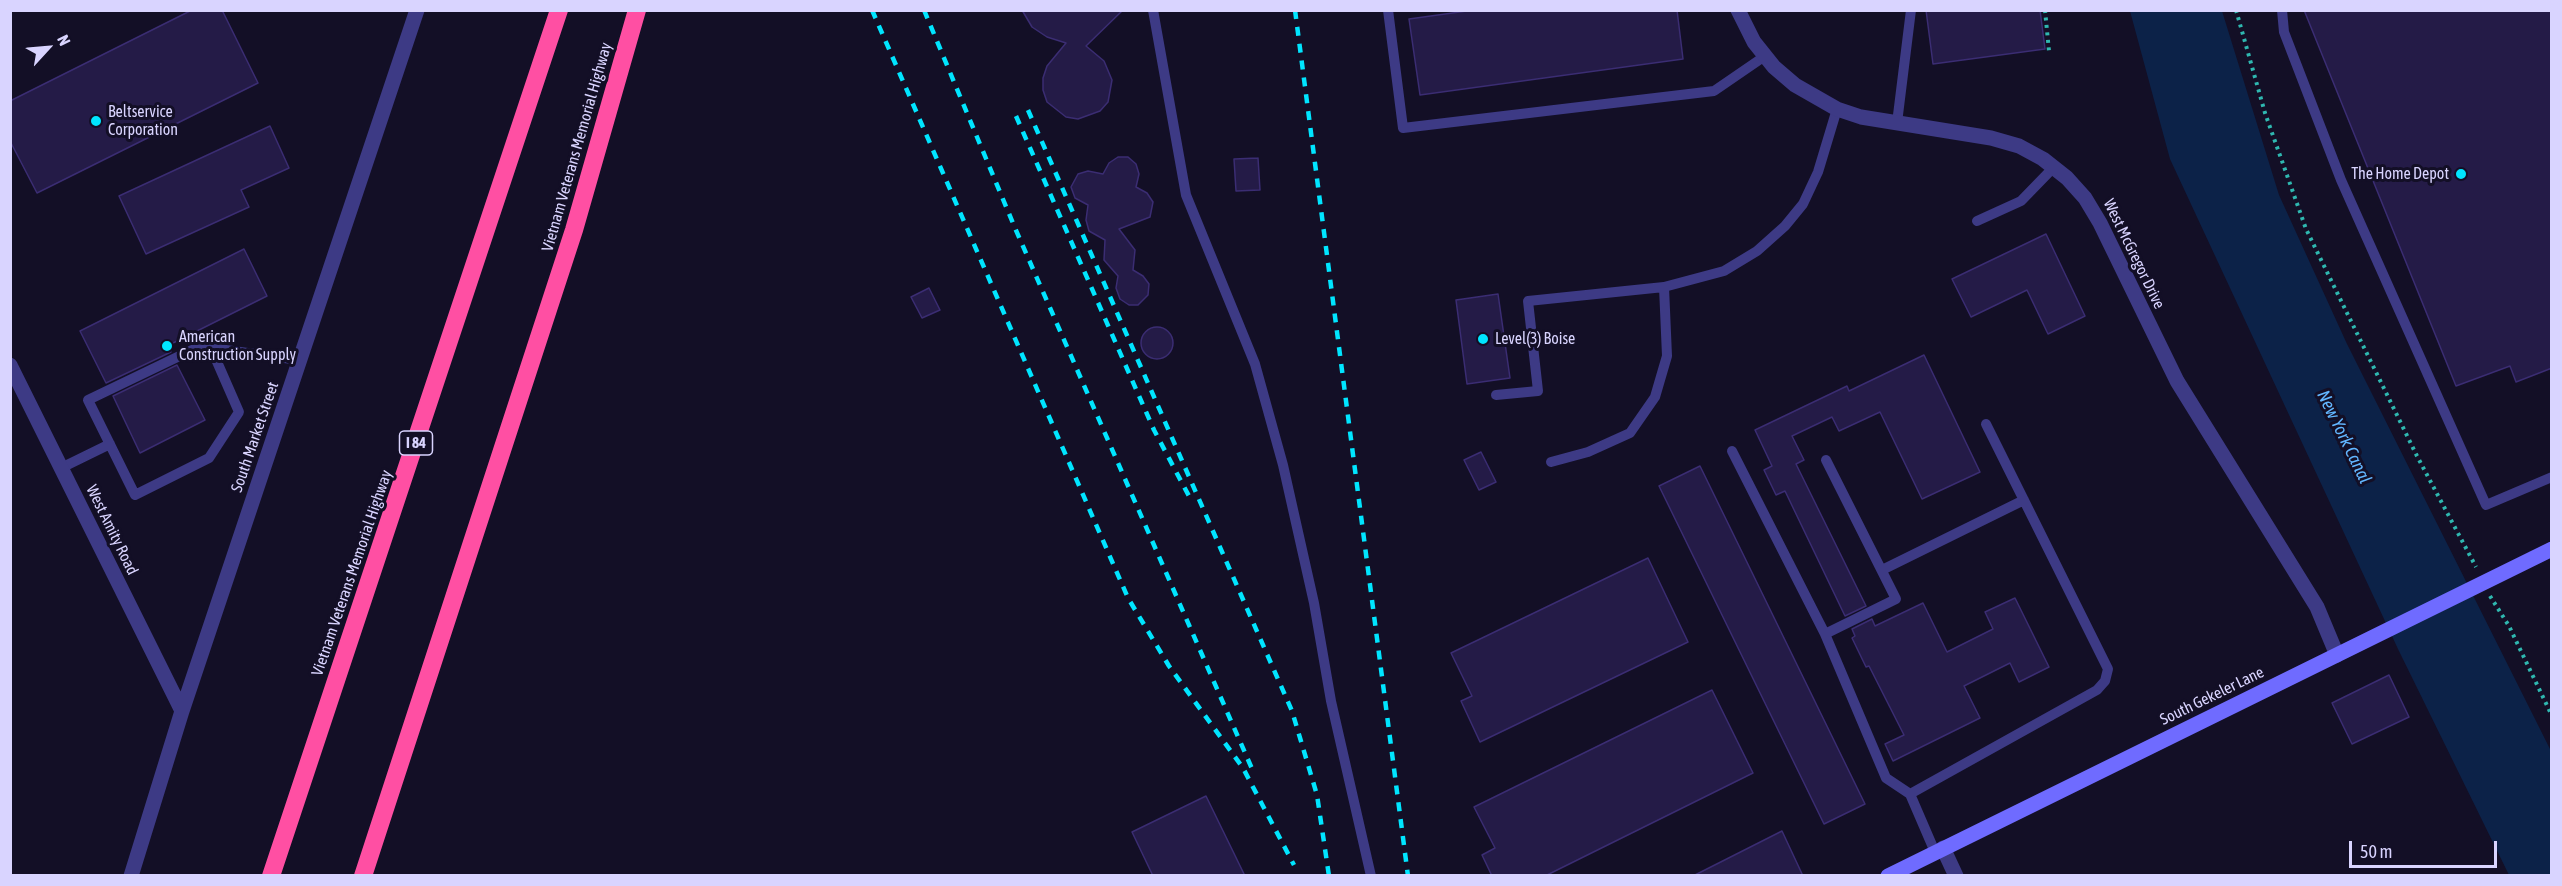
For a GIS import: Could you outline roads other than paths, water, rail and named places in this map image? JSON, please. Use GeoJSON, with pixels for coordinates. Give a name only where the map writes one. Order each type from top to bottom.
{"type":"FeatureCollection","features":[{"type":"Feature","properties":{"kind":"highway","name":"Vietnam Veterans Memorial Highway"},"geometry":{"type":"LineString","coordinates":[[271,876],[560,10]]}},
{"type":"Feature","properties":{"kind":"highway","name":"Vietnam Veterans Memorial Highway"},"geometry":{"type":"LineString","coordinates":[[363,876],[574,230],[637,10]]}},
{"type":"Feature","properties":{"kind":"street","name":"South Market Street"},"geometry":{"type":"LineString","coordinates":[[131,876],[182,711],[417,10]]}},
{"type":"Feature","properties":{"kind":"street","name":"West McGregor Drive"},"geometry":{"type":"LineString","coordinates":[[1738,10],[1754,42],[1765,56],[1795,85],[1836,109],[1861,117],[1991,138],[2019,146],[2054,167],[2067,178],[2085,198],[2100,223],[2177,381],[2317,607],[2337,655]]}},
{"type":"Feature","properties":{"kind":"street","name":"West Amity Road"},"geometry":{"type":"LineString","coordinates":[[10,365],[182,711]]}},
{"type":"Feature","properties":{"kind":"street","name":"South Gekeler Lane"},"geometry":{"type":"LineString","coordinates":[[1888,876],[2552,549]]}},
{"type":"Feature","properties":{"kind":"street"},"geometry":{"type":"LineString","coordinates":[[1939,850],[1956,876]]}},
{"type":"Feature","properties":{"kind":"lane"},"geometry":{"type":"LineString","coordinates":[[1153,10],[1186,195],[1255,364],[1283,465],[1314,603],[1330,701],[1371,876]]}},
{"type":"Feature","properties":{"kind":"lane"},"geometry":{"type":"LineString","coordinates":[[1388,10],[1403,128],[1714,91],[1765,56]]}},
{"type":"Feature","properties":{"kind":"lane"},"geometry":{"type":"LineString","coordinates":[[1897,123],[1911,10]]}},
{"type":"Feature","properties":{"kind":"lane"},"geometry":{"type":"LineString","coordinates":[[2282,10],[2284,32],[2341,180],[2486,505],[2552,477]]}},
{"type":"Feature","properties":{"kind":"lane"},"geometry":{"type":"LineString","coordinates":[[1496,395],[1538,391],[1528,301],[1664,287],[1724,271],[1757,251],[1785,226],[1803,204],[1818,172],[1836,109]]}},
{"type":"Feature","properties":{"kind":"lane"},"geometry":{"type":"LineString","coordinates":[[1977,221],[2022,201],[2054,167]]}},
{"type":"Feature","properties":{"kind":"lane"},"geometry":{"type":"LineString","coordinates":[[1551,462],[1588,452],[1630,433],[1655,397],[1667,356],[1664,287]]}},
{"type":"Feature","properties":{"kind":"lane"},"geometry":{"type":"LineString","coordinates":[[211,348],[239,412],[209,458],[135,495],[88,400],[192,350],[211,348],[300,360]]}},
{"type":"Feature","properties":{"kind":"lane"},"geometry":{"type":"LineString","coordinates":[[1910,794],[2097,690],[2105,681],[2108,669],[1986,424]]}},
{"type":"Feature","properties":{"kind":"lane"},"geometry":{"type":"LineString","coordinates":[[62,468],[110,444]]}},
{"type":"Feature","properties":{"kind":"lane"},"geometry":{"type":"LineString","coordinates":[[1732,451],[1825,634],[1886,778],[1910,794],[1939,850]]}},
{"type":"Feature","properties":{"kind":"lane"},"geometry":{"type":"LineString","coordinates":[[1825,634],[1896,599],[1826,460]]}},
{"type":"Feature","properties":{"kind":"lane"},"geometry":{"type":"LineString","coordinates":[[1882,570],[2024,500]]}},
{"type":"Feature","properties":{"kind":"water","name":"New York Canal"},"geometry":{"type":"Polygon","coordinates":[[[2130,11],[2222,11],[2279,195],[2347,344],[2551,751],[2551,875],[2509,875],[2398,649],[2170,159],[2130,11]]]}},
{"type":"Feature","properties":{"kind":"railway"},"geometry":{"type":"LineString","coordinates":[[872,10],[1128,598],[1169,666],[1243,768],[1294,865]]}},
{"type":"Feature","properties":{"kind":"railway"},"geometry":{"type":"LineString","coordinates":[[924,10],[1015,228],[1253,771]]}},
{"type":"Feature","properties":{"kind":"railway"},"geometry":{"type":"LineString","coordinates":[[1295,10],[1408,876]]}},
{"type":"Feature","properties":{"kind":"railway"},"geometry":{"type":"LineString","coordinates":[[1028,110],[1292,711],[1317,795],[1329,876]]}},
{"type":"Feature","properties":{"kind":"railway"},"geometry":{"type":"LineString","coordinates":[[1016,116],[1154,430],[1190,498]]}},
{"type":"Feature","properties":{"kind":"place","name":"Beltservice Corporation"},"geometry":{"type":"Point","coordinates":[96,121]}},
{"type":"Feature","properties":{"kind":"place","name":"The Home Depot"},"geometry":{"type":"Point","coordinates":[2461,174]}},
{"type":"Feature","properties":{"kind":"place","name":"Level(3) Boise"},"geometry":{"type":"Point","coordinates":[1483,339]}},
{"type":"Feature","properties":{"kind":"place","name":"American Construction Supply"},"geometry":{"type":"Point","coordinates":[167,346]}}]}
